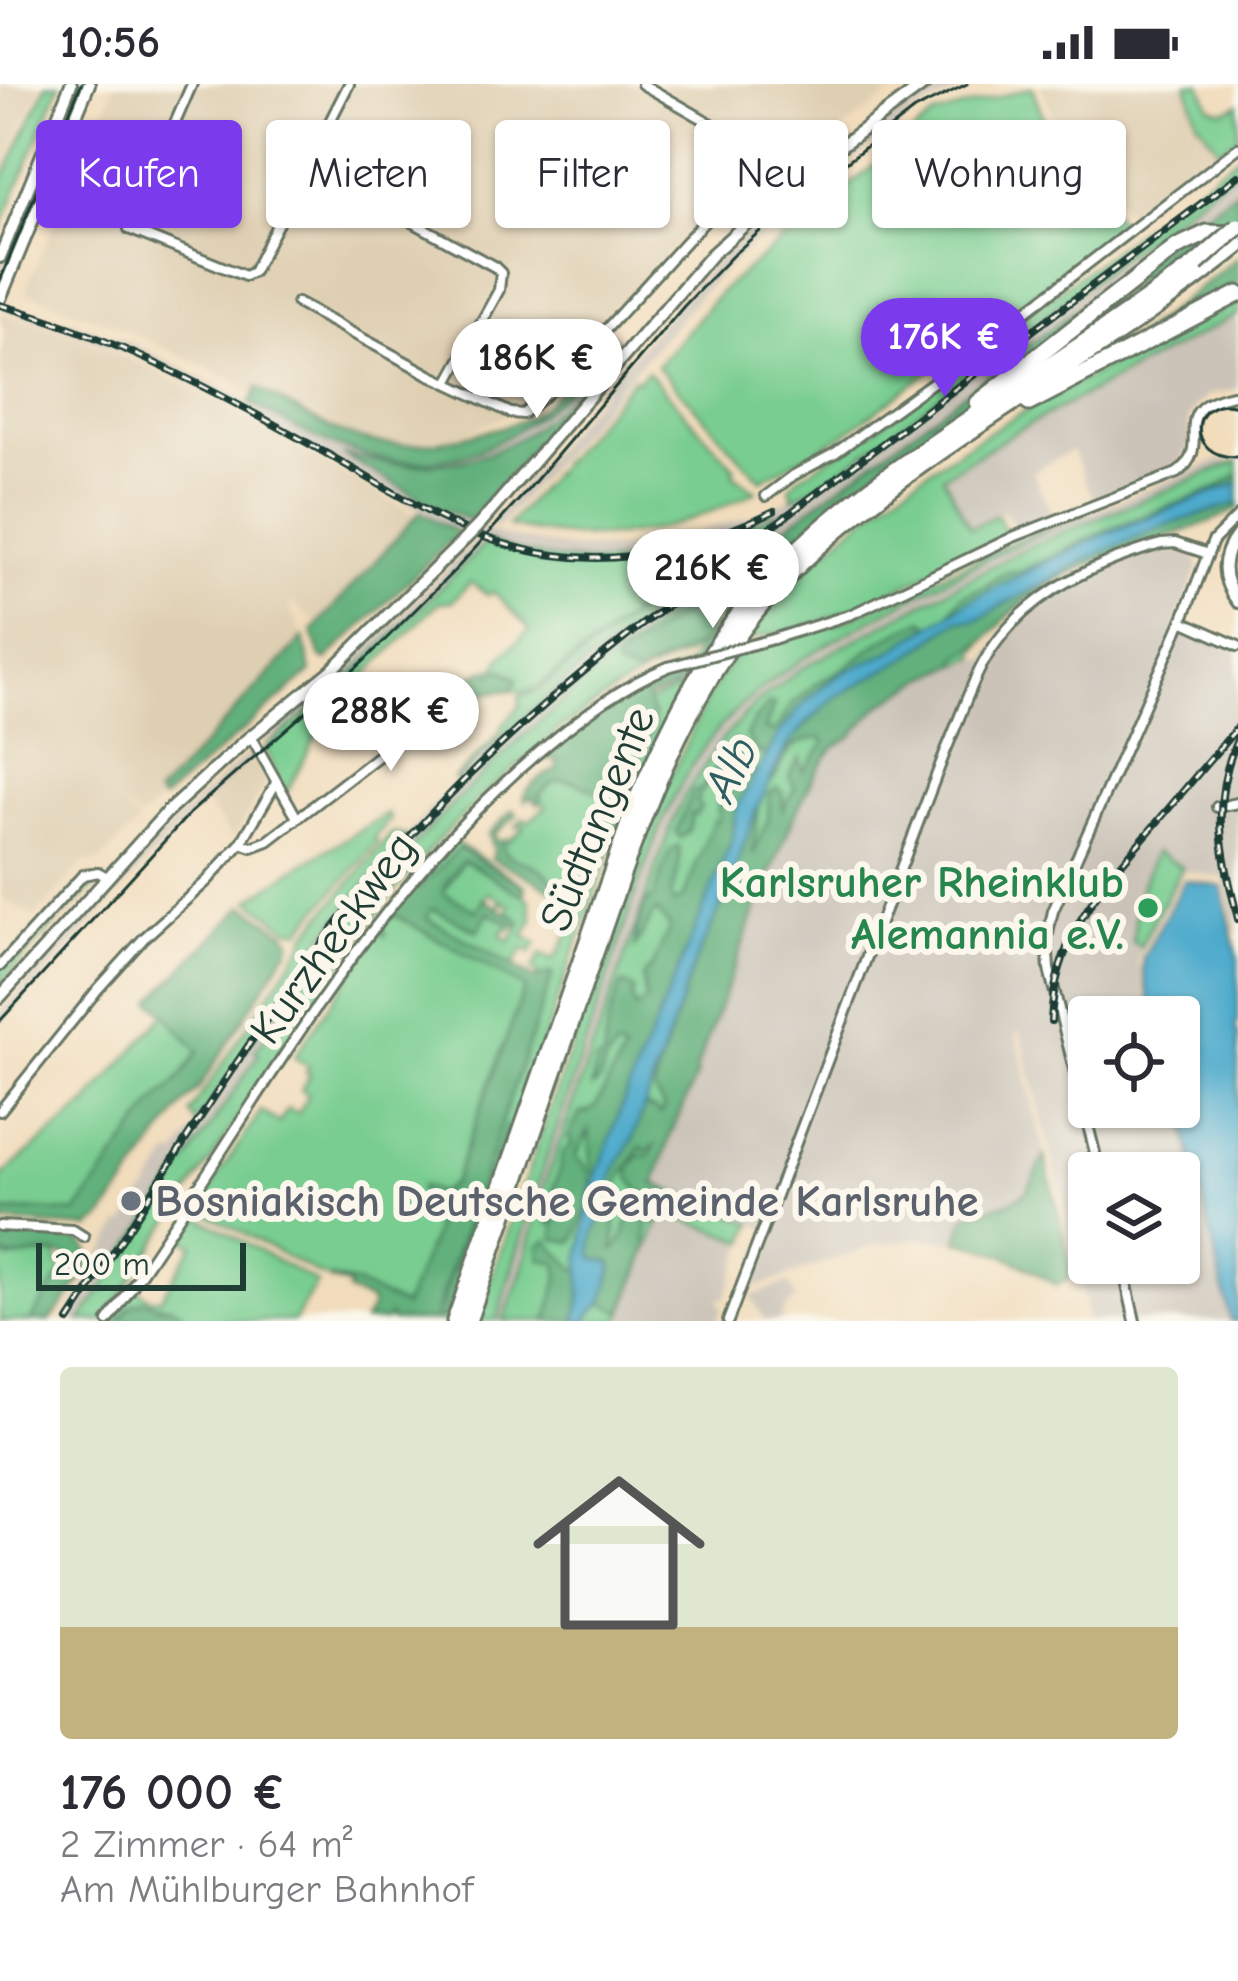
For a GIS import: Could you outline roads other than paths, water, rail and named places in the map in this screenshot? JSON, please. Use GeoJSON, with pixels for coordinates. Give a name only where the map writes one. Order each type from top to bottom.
{"type":"FeatureCollection","features":[{"type":"Feature","properties":{"kind":"highway","name":"Südtangente"},"geometry":{"type":"LineString","coordinates":[[468,1321],[637,832],[707,682],[749,620],[803,560],[884,494],[1199,270],[1238,230]]}},
{"type":"Feature","properties":{"kind":"highway"},"geometry":{"type":"LineString","coordinates":[[946,434],[963,414],[1178,247],[1207,233],[1238,230]]}},
{"type":"Feature","properties":{"kind":"highway","name":"Südtangente"},"geometry":{"type":"LineString","coordinates":[[455,1321],[625,833],[694,681],[736,617],[796,551],[871,489],[946,434],[1238,246]]}},
{"type":"Feature","properties":{"kind":"highway"},"geometry":{"type":"LineString","coordinates":[[983,424],[1238,293]]}},
{"type":"Feature","properties":{"kind":"main road"},"geometry":{"type":"LineString","coordinates":[[0,257],[71,84]]}},
{"type":"Feature","properties":{"kind":"main road"},"geometry":{"type":"LineString","coordinates":[[1,297],[89,84]]}},
{"type":"Feature","properties":{"kind":"main road"},"geometry":{"type":"LineString","coordinates":[[848,141],[925,84]]}},
{"type":"Feature","properties":{"kind":"main road"},"geometry":{"type":"LineString","coordinates":[[0,997],[166,813],[330,672],[467,537],[712,254],[741,228]]}},
{"type":"Feature","properties":{"kind":"main road"},"geometry":{"type":"LineString","coordinates":[[1238,534],[1224,562],[1226,581],[1238,602]]}},
{"type":"Feature","properties":{"kind":"street"},"geometry":{"type":"LineString","coordinates":[[192,84],[129,229],[244,276],[253,272],[276,228]]}},
{"type":"Feature","properties":{"kind":"street"},"geometry":{"type":"LineString","coordinates":[[331,120],[349,84]]}},
{"type":"Feature","properties":{"kind":"street"},"geometry":{"type":"LineString","coordinates":[[642,84],[706,120]]}},
{"type":"Feature","properties":{"kind":"street"},"geometry":{"type":"LineString","coordinates":[[766,496],[835,453],[966,358],[1238,148]]}},
{"type":"Feature","properties":{"kind":"street"},"geometry":{"type":"LineString","coordinates":[[424,228],[500,273],[499,290],[449,381]]}},
{"type":"Feature","properties":{"kind":"street"},"geometry":{"type":"LineString","coordinates":[[297,303],[430,375],[511,413],[526,412],[699,228]]}},
{"type":"Feature","properties":{"kind":"street","name":"Kurzheckweg"},"geometry":{"type":"LineString","coordinates":[[108,1321],[374,926],[450,836],[522,765],[632,684],[668,668],[852,614],[1013,537],[1177,473],[1193,455],[1193,422],[1200,408],[1211,400],[1238,394]]}},
{"type":"Feature","properties":{"kind":"street"},"geometry":{"type":"LineString","coordinates":[[1095,1152],[1047,954],[1048,932],[1208,554],[1219,532],[1238,516]]}},
{"type":"Feature","properties":{"kind":"street"},"geometry":{"type":"LineString","coordinates":[[728,1321],[946,750],[989,653],[1030,605],[1079,574],[1161,544],[1174,543],[1208,554]]}},
{"type":"Feature","properties":{"kind":"street"},"geometry":{"type":"LineString","coordinates":[[1182,621],[1238,646]]}},
{"type":"Feature","properties":{"kind":"street"},"geometry":{"type":"LineString","coordinates":[[238,846],[260,846],[387,750],[448,688]]}},
{"type":"Feature","properties":{"kind":"street"},"geometry":{"type":"LineString","coordinates":[[251,736],[296,818]]}},
{"type":"Feature","properties":{"kind":"street"},"geometry":{"type":"LineString","coordinates":[[0,1111],[98,988],[238,846],[276,783]]}},
{"type":"Feature","properties":{"kind":"street"},"geometry":{"type":"LineString","coordinates":[[1217,807],[1238,803]]}},
{"type":"Feature","properties":{"kind":"street"},"geometry":{"type":"LineString","coordinates":[[0,966],[78,879],[95,872],[106,877]]}},
{"type":"Feature","properties":{"kind":"street"},"geometry":{"type":"LineString","coordinates":[[0,1226],[73,1230],[84,1237]]}},
{"type":"Feature","properties":{"kind":"street"},"geometry":{"type":"LineString","coordinates":[[1127,1284],[1135,1321]]}},
{"type":"Feature","properties":{"kind":"water"},"geometry":{"type":"Polygon","coordinates":[[[1238,483],[1238,503],[1157,528],[1087,559],[976,620],[958,620],[906,658],[834,698],[785,749],[693,966],[632,1141],[610,1184],[592,1247],[594,1259],[613,1265],[604,1299],[587,1321],[576,1321],[580,1257],[592,1189],[732,840],[737,807],[780,732],[825,685],[889,653],[967,602],[1112,531],[1238,483]]]}},
{"type":"Feature","properties":{"kind":"water"},"geometry":{"type":"Polygon","coordinates":[[[1185,880],[1222,887],[1238,959],[1238,1321],[1231,1321],[1200,1189],[1200,1152],[1191,1152],[1186,1128],[1200,1128],[1200,996],[1149,996],[1143,958],[1185,880]]]}},
{"type":"Feature","properties":{"kind":"tram line"},"geometry":{"type":"LineString","coordinates":[[0,280],[81,84]]}},
{"type":"Feature","properties":{"kind":"tram line"},"geometry":{"type":"LineString","coordinates":[[0,1021],[190,813],[364,661],[459,566],[732,256],[914,110],[967,84]]}},
{"type":"Feature","properties":{"kind":"tram line"},"geometry":{"type":"LineString","coordinates":[[1238,406],[1210,409],[1199,427],[1208,448],[1238,457]]}},
{"type":"Feature","properties":{"kind":"railway"},"geometry":{"type":"LineString","coordinates":[[69,1321],[299,974],[385,865],[474,770],[636,629],[1238,176]]}},
{"type":"Feature","properties":{"kind":"railway"},"geometry":{"type":"LineString","coordinates":[[0,305],[83,332],[162,366],[430,513],[522,549],[583,558],[639,555],[694,543],[774,511]]}},
{"type":"Feature","properties":{"kind":"railway"},"geometry":{"type":"LineString","coordinates":[[1051,1021],[1061,963],[1084,915],[1115,871],[1238,727]]}},
{"type":"Feature","properties":{"kind":"railway"},"geometry":{"type":"LineString","coordinates":[[1238,738],[1221,806],[1223,850],[1238,919]]}},
{"type":"Feature","properties":{"kind":"place","name":"Karlsruher Rheinklub Alemannia e.V."},"geometry":{"type":"Point","coordinates":[1148,908]}},
{"type":"Feature","properties":{"kind":"place","name":"Bosniakisch Deutsche Gemeinde Karlsruhe"},"geometry":{"type":"Point","coordinates":[131,1201]}},
{"type":"Feature","properties":{"kind":"water label","name":"Alb"},"geometry":{"type":"Point","coordinates":[731,769]}}]}
